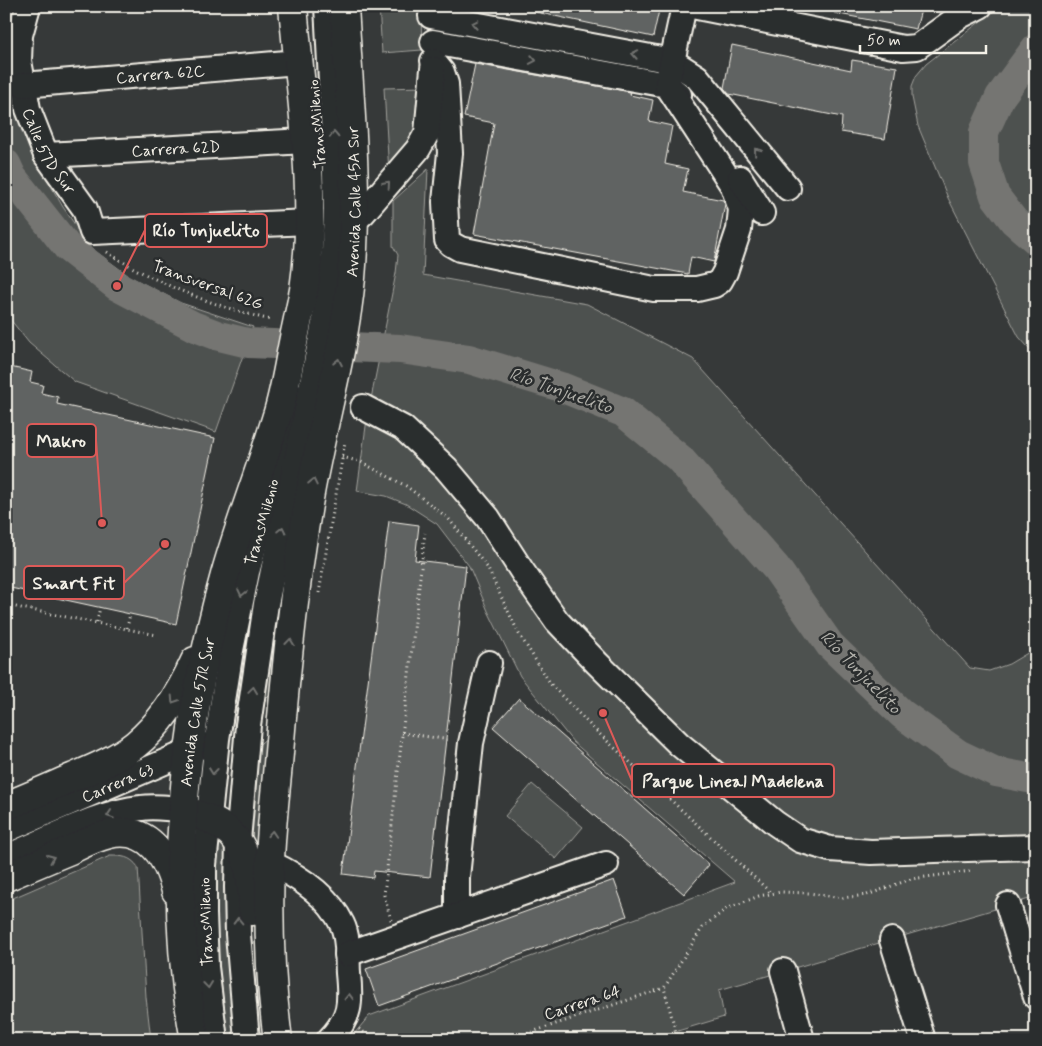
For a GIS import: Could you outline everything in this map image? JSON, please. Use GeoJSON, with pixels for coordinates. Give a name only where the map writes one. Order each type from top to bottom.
{"type":"FeatureCollection","features":[{"type":"Feature","properties":{"kind":"highway","name":"Avenida Calle 45A Sur"},"geometry":{"type":"LineString","coordinates":[[293,6],[306,141],[309,222],[308,260],[319,323],[305,395]]}},
{"type":"Feature","properties":{"kind":"highway","name":"Avenida Calle 45A Sur"},"geometry":{"type":"LineString","coordinates":[[305,395],[319,323],[351,278],[354,221],[352,129],[344,6]]}},
{"type":"Feature","properties":{"kind":"highway","name":"Avenida Calle 57R Sur"},"geometry":{"type":"LineString","coordinates":[[195,1040],[182,923],[181,876],[196,814],[189,751],[201,677],[226,572],[272,433],[305,395]]}},
{"type":"Feature","properties":{"kind":"highway"},"geometry":{"type":"LineString","coordinates":[[278,1040],[272,985],[270,863],[296,581],[311,491],[305,395]]}},
{"type":"Feature","properties":{"kind":"highway"},"geometry":{"type":"LineString","coordinates":[[14,798],[119,756],[149,732],[174,700],[188,677],[212,625]]}},
{"type":"Feature","properties":{"kind":"highway"},"geometry":{"type":"LineString","coordinates":[[196,814],[220,825],[238,841],[248,861],[251,874],[263,1040]]}},
{"type":"Feature","properties":{"kind":"highway"},"geometry":{"type":"LineString","coordinates":[[6,877],[108,834],[123,832],[135,834],[146,839],[156,847],[164,859],[175,889],[182,923]]}},
{"type":"Feature","properties":{"kind":"street","name":"Calle 57D Sur"},"geometry":{"type":"LineString","coordinates":[[28,6],[20,35],[19,61],[28,109],[46,155],[85,210],[92,232]]}},
{"type":"Feature","properties":{"kind":"street","name":"TransMilenio"},"geometry":{"type":"LineString","coordinates":[[306,6],[323,199],[318,284],[319,323]]}},
{"type":"Feature","properties":{"kind":"street","name":"TransMilenio"},"geometry":{"type":"LineString","coordinates":[[319,323],[334,251],[336,210],[327,6]]}},
{"type":"Feature","properties":{"kind":"street"},"geometry":{"type":"LineString","coordinates":[[433,52],[446,84],[450,153],[445,202],[448,240],[451,244],[460,249],[654,289],[698,289],[714,285],[720,281],[725,272],[739,230],[741,209],[733,186],[667,85],[684,6]]}},
{"type":"Feature","properties":{"kind":"street"},"geometry":{"type":"LineString","coordinates":[[692,6],[903,48],[917,47],[960,16],[980,6]]}},
{"type":"Feature","properties":{"kind":"street"},"geometry":{"type":"LineString","coordinates":[[354,221],[418,149],[427,133],[433,52],[430,11],[672,61],[697,77],[788,188]]}},
{"type":"Feature","properties":{"kind":"street"},"geometry":{"type":"LineString","coordinates":[[433,52],[667,85],[699,115],[762,213]]}},
{"type":"Feature","properties":{"kind":"street","name":"Carrera 62C"},"geometry":{"type":"LineString","coordinates":[[23,85],[298,62]]}},
{"type":"Feature","properties":{"kind":"street","name":"Carrera 62D"},"geometry":{"type":"LineString","coordinates":[[46,155],[306,141]]}},
{"type":"Feature","properties":{"kind":"street"},"geometry":{"type":"LineString","coordinates":[[92,232],[309,222]]}},
{"type":"Feature","properties":{"kind":"street","name":"TransMilenio"},"geometry":{"type":"LineString","coordinates":[[246,1040],[238,934],[237,886],[238,841],[248,725],[266,604],[305,395]]}},
{"type":"Feature","properties":{"kind":"street","name":"TransMilenio"},"geometry":{"type":"LineString","coordinates":[[215,1040],[206,967],[204,865],[196,814],[217,739],[244,582],[305,395]]}},
{"type":"Feature","properties":{"kind":"street"},"geometry":{"type":"LineString","coordinates":[[363,407],[403,428],[446,468],[488,518],[522,572],[557,621],[596,663],[679,744],[738,794],[800,840],[830,849],[871,852],[1036,847]]}},
{"type":"Feature","properties":{"kind":"street"},"geometry":{"type":"LineString","coordinates":[[457,916],[456,877],[471,743],[489,663]]}},
{"type":"Feature","properties":{"kind":"street","name":"Carrera 63"},"geometry":{"type":"LineString","coordinates":[[6,830],[217,739],[283,708]]}},
{"type":"Feature","properties":{"kind":"street","name":"Carrera 63"},"geometry":{"type":"LineString","coordinates":[[6,857],[109,814],[142,808],[168,808],[196,814]]}},
{"type":"Feature","properties":{"kind":"street"},"geometry":{"type":"LineString","coordinates":[[270,863],[289,872],[308,885],[322,898],[342,925],[347,954],[349,1004],[346,1020],[329,1040]]}},
{"type":"Feature","properties":{"kind":"street"},"geometry":{"type":"LineString","coordinates":[[347,954],[606,864]]}},
{"type":"Feature","properties":{"kind":"street"},"geometry":{"type":"LineString","coordinates":[[1008,905],[1036,997]]}},
{"type":"Feature","properties":{"kind":"street"},"geometry":{"type":"LineString","coordinates":[[892,940],[923,1040]]}},
{"type":"Feature","properties":{"kind":"street"},"geometry":{"type":"LineString","coordinates":[[783,972],[802,1040]]}},
{"type":"Feature","properties":{"kind":"path","name":"Transversal 62G"},"geometry":{"type":"LineString","coordinates":[[92,232],[100,247],[131,268],[239,312],[271,320]]}},
{"type":"Feature","properties":{"kind":"path"},"geometry":{"type":"LineString","coordinates":[[318,599],[345,440]]}},
{"type":"Feature","properties":{"kind":"path"},"geometry":{"type":"LineString","coordinates":[[342,457],[361,462],[406,486],[448,518],[487,567],[519,634],[552,686],[590,726],[771,893]]}},
{"type":"Feature","properties":{"kind":"path"},"geometry":{"type":"LineString","coordinates":[[396,938],[384,895],[425,532]]}},
{"type":"Feature","properties":{"kind":"path"},"geometry":{"type":"LineString","coordinates":[[6,604],[156,635]]}},
{"type":"Feature","properties":{"kind":"path"},"geometry":{"type":"LineString","coordinates":[[97,622],[100,607]]}},
{"type":"Feature","properties":{"kind":"path"},"geometry":{"type":"LineString","coordinates":[[127,628],[130,614]]}},
{"type":"Feature","properties":{"kind":"path"},"geometry":{"type":"LineString","coordinates":[[402,733],[471,743]]}},
{"type":"Feature","properties":{"kind":"path"},"geometry":{"type":"LineString","coordinates":[[678,1040],[664,988],[704,927],[726,909],[771,893],[808,893],[842,898],[866,895],[911,879],[974,870]]}},
{"type":"Feature","properties":{"kind":"path","name":"Carrera 64"},"geometry":{"type":"LineString","coordinates":[[508,1040],[664,988]]}},
{"type":"Feature","properties":{"kind":"shaded area"},"geometry":{"type":"Polygon","coordinates":[[[379,6],[418,6],[421,15],[422,50],[382,53],[379,6]]]}},
{"type":"Feature","properties":{"kind":"shaded area"},"geometry":{"type":"Polygon","coordinates":[[[1000,6],[1036,6],[1036,356],[1019,337],[948,198],[918,126],[912,97],[912,86],[916,76],[926,64],[1000,6]]]}},
{"type":"Feature","properties":{"kind":"shaded area"},"geometry":{"type":"Polygon","coordinates":[[[6,71],[14,102],[32,153],[63,207],[90,247],[129,276],[181,303],[253,327],[216,432],[75,382],[29,343],[6,314],[6,71]]]}},
{"type":"Feature","properties":{"kind":"shaded area"},"geometry":{"type":"Polygon","coordinates":[[[423,87],[422,123],[389,174],[384,88],[423,87]]]}},
{"type":"Feature","properties":{"kind":"shaded area"},"geometry":{"type":"Polygon","coordinates":[[[428,169],[423,275],[587,304],[693,359],[970,668],[989,671],[1009,664],[1036,648],[1036,897],[719,990],[724,1017],[648,1040],[349,1040],[369,1016],[735,882],[573,742],[520,676],[488,611],[469,566],[437,524],[406,504],[386,496],[357,491],[367,419],[396,273],[398,255],[393,246],[393,201],[428,169]]]}},
{"type":"Feature","properties":{"kind":"shaded area"},"geometry":{"type":"Polygon","coordinates":[[[257,566],[267,566],[245,706],[231,713],[257,566]]]}},
{"type":"Feature","properties":{"kind":"shaded area"},"geometry":{"type":"Polygon","coordinates":[[[286,602],[274,691],[260,705],[271,606],[286,602]]]}},
{"type":"Feature","properties":{"kind":"shaded area"},"geometry":{"type":"Polygon","coordinates":[[[270,735],[257,868],[248,842],[253,750],[270,735]]]}},
{"type":"Feature","properties":{"kind":"shaded area"},"geometry":{"type":"Polygon","coordinates":[[[532,784],[583,827],[556,859],[505,816],[532,784]]]}},
{"type":"Feature","properties":{"kind":"shaded area"},"geometry":{"type":"Polygon","coordinates":[[[218,839],[228,844],[237,1040],[226,1040],[223,1021],[215,900],[218,839]]]}},
{"type":"Feature","properties":{"kind":"shaded area"},"geometry":{"type":"Polygon","coordinates":[[[110,856],[125,857],[138,867],[146,997],[151,1040],[6,1040],[6,901],[110,856]]]}},
{"type":"Feature","properties":{"kind":"building"},"geometry":{"type":"Polygon","coordinates":[[[537,6],[660,6],[653,37],[536,12],[537,6]]]}},
{"type":"Feature","properties":{"kind":"building"},"geometry":{"type":"Polygon","coordinates":[[[835,6],[922,6],[916,29],[834,13],[835,6]]]}},
{"type":"Feature","properties":{"kind":"building"},"geometry":{"type":"Polygon","coordinates":[[[732,45],[851,70],[852,60],[897,67],[885,139],[841,132],[842,117],[729,94],[724,88],[732,45]]]}},
{"type":"Feature","properties":{"kind":"building"},"geometry":{"type":"Polygon","coordinates":[[[475,64],[631,92],[630,95],[653,100],[649,121],[672,126],[665,164],[688,169],[683,192],[723,200],[725,204],[714,262],[691,257],[688,274],[474,234],[494,123],[464,117],[475,64]]]}},
{"type":"Feature","properties":{"kind":"building"},"geometry":{"type":"Polygon","coordinates":[[[6,366],[32,372],[30,382],[43,385],[41,393],[58,397],[57,404],[215,438],[176,624],[6,587],[6,459],[10,440],[6,439],[6,366]]]}},
{"type":"Feature","properties":{"kind":"building"},"geometry":{"type":"Polygon","coordinates":[[[389,521],[419,525],[415,560],[466,566],[430,877],[374,871],[373,878],[343,874],[389,521]]]}},
{"type":"Feature","properties":{"kind":"building"},"geometry":{"type":"Polygon","coordinates":[[[519,698],[709,865],[684,894],[493,727],[519,698]]]}},
{"type":"Feature","properties":{"kind":"building"},"geometry":{"type":"Polygon","coordinates":[[[614,880],[627,916],[379,1006],[366,969],[614,880]]]}},
{"type":"Feature","properties":{"kind":"waterway","name":"Río Tunjuelito"},"geometry":{"type":"LineString","coordinates":[[1036,48],[1000,97],[984,132],[984,163],[995,196],[1014,221],[1036,240]]}},
{"type":"Feature","properties":{"kind":"waterway","name":"Río Tunjuelito"},"geometry":{"type":"LineString","coordinates":[[6,164],[12,177],[68,248],[117,286],[193,326],[219,336],[248,343],[400,349],[469,359],[561,387],[623,412],[679,458],[776,568],[830,645],[902,714],[958,754],[996,772],[1036,778]]}},
{"type":"Feature","properties":{"kind":"place","name":"Río Tunjuelito"},"geometry":{"type":"Point","coordinates":[117,286]}},
{"type":"Feature","properties":{"kind":"place","name":"Makro"},"geometry":{"type":"Point","coordinates":[102,523]}},
{"type":"Feature","properties":{"kind":"place","name":"Smart Fit"},"geometry":{"type":"Point","coordinates":[165,544]}},
{"type":"Feature","properties":{"kind":"place","name":"Parque Lineal Madelena"},"geometry":{"type":"Point","coordinates":[603,713]}}]}
